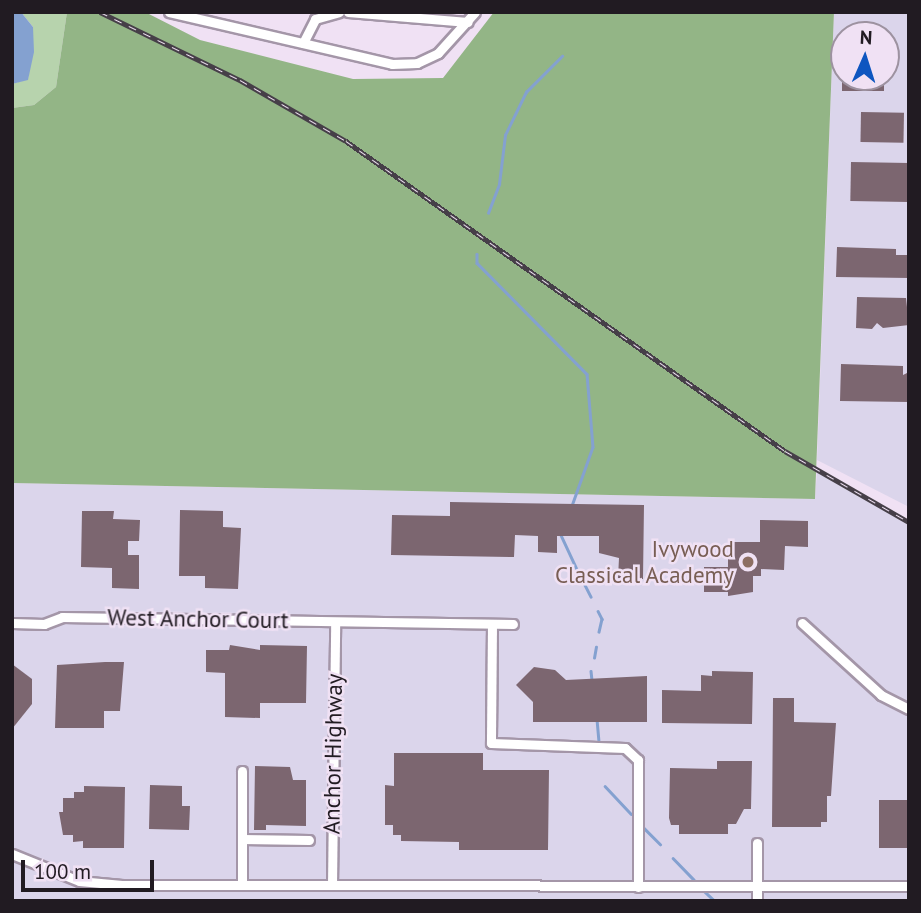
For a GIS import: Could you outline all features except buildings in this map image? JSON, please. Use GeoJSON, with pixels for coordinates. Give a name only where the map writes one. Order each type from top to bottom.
{"type":"FeatureCollection","features":[{"type":"Feature","properties":{"kind":"street"},"geometry":{"type":"LineString","coordinates":[[169,12],[303,43],[375,64],[417,63],[438,53],[475,12]]}},
{"type":"Feature","properties":{"kind":"street"},"geometry":{"type":"LineString","coordinates":[[303,43],[315,19],[340,12]]}},
{"type":"Feature","properties":{"kind":"street"},"geometry":{"type":"LineString","coordinates":[[348,12],[468,22]]}},
{"type":"Feature","properties":{"kind":"street","name":"West Anchor Court"},"geometry":{"type":"LineString","coordinates":[[12,624],[44,624],[62,617],[513,624]]}},
{"type":"Feature","properties":{"kind":"street","name":"Anchor Highway"},"geometry":{"type":"LineString","coordinates":[[332,885],[335,622]]}},
{"type":"Feature","properties":{"kind":"street"},"geometry":{"type":"LineString","coordinates":[[802,623],[868,685],[909,709]]}},
{"type":"Feature","properties":{"kind":"street"},"geometry":{"type":"LineString","coordinates":[[492,624],[491,743],[625,748],[638,760],[638,887]]}},
{"type":"Feature","properties":{"kind":"street"},"geometry":{"type":"LineString","coordinates":[[242,771],[242,885]]}},
{"type":"Feature","properties":{"kind":"street"},"geometry":{"type":"LineString","coordinates":[[242,839],[309,840]]}},
{"type":"Feature","properties":{"kind":"street"},"geometry":{"type":"LineString","coordinates":[[757,843],[757,901]]}},
{"type":"Feature","properties":{"kind":"street"},"geometry":{"type":"LineString","coordinates":[[12,867],[15,856],[54,874],[103,884],[909,886]]}},
{"type":"Feature","properties":{"kind":"shaded area"},"geometry":{"type":"Polygon","coordinates":[[[834,12],[909,12],[909,507],[817,460],[831,91],[900,91],[900,21],[834,21],[834,12]]]}},
{"type":"Feature","properties":{"kind":"shaded area"},"geometry":{"type":"Polygon","coordinates":[[[817,470],[909,522],[909,901],[12,901],[12,483],[815,499],[817,470]]]}},
{"type":"Feature","properties":{"kind":"green space"},"geometry":{"type":"Polygon","coordinates":[[[21,12],[67,12],[56,87],[34,105],[12,108],[12,84],[28,79],[33,27],[21,12]]]}},
{"type":"Feature","properties":{"kind":"green space"},"geometry":{"type":"Polygon","coordinates":[[[67,12],[145,12],[200,40],[353,79],[443,78],[494,12],[834,12],[834,21],[830,21],[831,91],[815,499],[12,483],[12,108],[34,105],[56,87],[67,12]]]}},
{"type":"Feature","properties":{"kind":"water"},"geometry":{"type":"Polygon","coordinates":[[[12,12],[21,12],[33,27],[34,52],[28,80],[12,84],[12,12]]]}},
{"type":"Feature","properties":{"kind":"waterway"},"geometry":{"type":"LineString","coordinates":[[488,213],[499,184],[505,135],[526,92],[562,56]]}},
{"type":"Feature","properties":{"kind":"waterway"},"geometry":{"type":"LineString","coordinates":[[477,254],[477,263],[587,374],[593,447],[572,506]]}},
{"type":"Feature","properties":{"kind":"waterway"},"geometry":{"type":"LineString","coordinates":[[561,535],[578,571]]}},
{"type":"Feature","properties":{"kind":"waterway"},"geometry":{"type":"LineString","coordinates":[[585,585],[591,597]]}},
{"type":"Feature","properties":{"kind":"waterway"},"geometry":{"type":"LineString","coordinates":[[598,611],[602,619],[599,632]]}},
{"type":"Feature","properties":{"kind":"waterway"},"geometry":{"type":"LineString","coordinates":[[594,658],[596,647]]}},
{"type":"Feature","properties":{"kind":"waterway"},"geometry":{"type":"LineString","coordinates":[[591,671],[592,681]]}},
{"type":"Feature","properties":{"kind":"waterway"},"geometry":{"type":"LineString","coordinates":[[597,719],[599,740]]}},
{"type":"Feature","properties":{"kind":"waterway"},"geometry":{"type":"LineString","coordinates":[[605,786],[631,814]]}},
{"type":"Feature","properties":{"kind":"waterway"},"geometry":{"type":"LineString","coordinates":[[644,828],[660,844]]}},
{"type":"Feature","properties":{"kind":"waterway"},"geometry":{"type":"LineString","coordinates":[[673,858],[694,880]]}},
{"type":"Feature","properties":{"kind":"waterway"},"geometry":{"type":"LineString","coordinates":[[702,889],[715,901]]}},
{"type":"Feature","properties":{"kind":"railway"},"geometry":{"type":"LineString","coordinates":[[100,12],[240,80],[346,141],[785,451],[909,522]]}},
{"type":"Feature","properties":{"kind":"place","name":"Ivywood Classical Academy"},"geometry":{"type":"Point","coordinates":[748,562]}}]}
